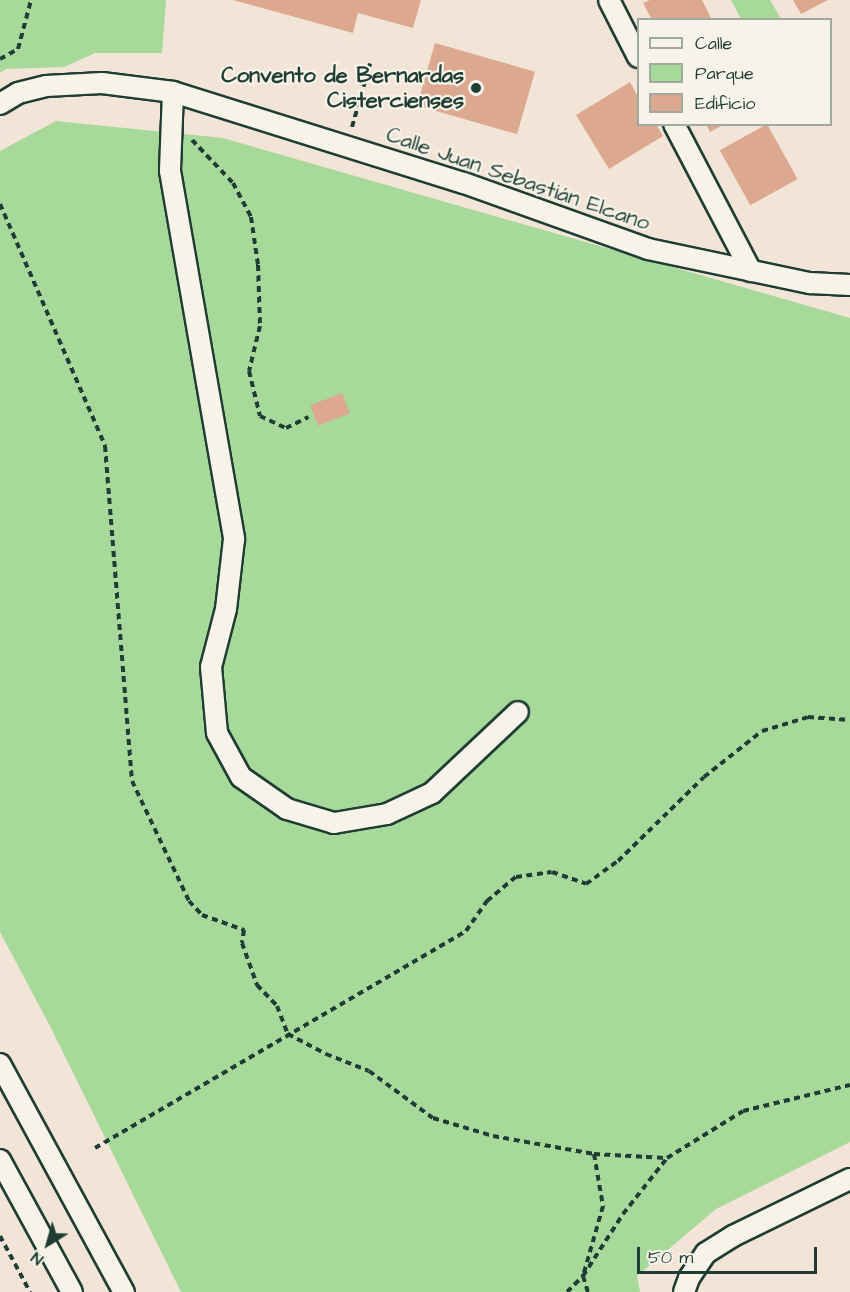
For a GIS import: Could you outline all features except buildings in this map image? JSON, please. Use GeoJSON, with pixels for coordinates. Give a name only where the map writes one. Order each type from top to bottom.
{"type":"FeatureCollection","features":[{"type":"Feature","properties":{"kind":"street"},"geometry":{"type":"LineString","coordinates":[[609,0],[637,53]]}},
{"type":"Feature","properties":{"kind":"street","name":"Calle Juan Sebastián Elcano"},"geometry":{"type":"LineString","coordinates":[[0,104],[18,93],[46,86],[102,83],[173,92],[464,183],[648,249],[810,283],[850,285]]}},
{"type":"Feature","properties":{"kind":"street"},"geometry":{"type":"LineString","coordinates":[[173,92],[170,171],[234,539],[226,609],[211,667],[217,733],[240,777],[287,808],[334,823],[387,814],[432,793],[518,712]]}},
{"type":"Feature","properties":{"kind":"street"},"geometry":{"type":"LineString","coordinates":[[675,126],[751,271]]}},
{"type":"Feature","properties":{"kind":"street"},"geometry":{"type":"LineString","coordinates":[[0,1064],[124,1292]]}},
{"type":"Feature","properties":{"kind":"street"},"geometry":{"type":"LineString","coordinates":[[0,1160],[72,1292]]}},
{"type":"Feature","properties":{"kind":"street"},"geometry":{"type":"LineString","coordinates":[[684,1292],[689,1278],[706,1253],[734,1236],[850,1179]]}},
{"type":"Feature","properties":{"kind":"path"},"geometry":{"type":"LineString","coordinates":[[0,59],[18,50],[30,0]]}},
{"type":"Feature","properties":{"kind":"path"},"geometry":{"type":"LineString","coordinates":[[347,145],[370,64]]}},
{"type":"Feature","properties":{"kind":"path"},"geometry":{"type":"LineString","coordinates":[[171,117],[233,183],[251,217],[258,265],[260,326],[249,371],[260,416],[286,428],[309,417]]}},
{"type":"Feature","properties":{"kind":"path"},"geometry":{"type":"LineString","coordinates":[[0,204],[105,446],[132,781],[189,901],[202,915],[244,930],[242,943],[257,985],[277,1006],[288,1034],[326,1054],[369,1071],[433,1118],[493,1136],[594,1154],[667,1158]]}},
{"type":"Feature","properties":{"kind":"path"},"geometry":{"type":"LineString","coordinates":[[95,1148],[466,931],[487,901],[516,877],[552,872],[586,884],[618,861],[704,777],[762,731],[808,717],[850,720]]}},
{"type":"Feature","properties":{"kind":"path"},"geometry":{"type":"LineString","coordinates":[[567,1292],[583,1276],[623,1214],[667,1158],[743,1111],[850,1085]]}},
{"type":"Feature","properties":{"kind":"path"},"geometry":{"type":"LineString","coordinates":[[588,1292],[583,1276],[603,1206],[594,1154]]}},
{"type":"Feature","properties":{"kind":"path"},"geometry":{"type":"LineString","coordinates":[[0,1236],[30,1292]]}},
{"type":"Feature","properties":{"kind":"green space"},"geometry":{"type":"Polygon","coordinates":[[[0,0],[166,0],[162,53],[95,53],[64,67],[6,69],[0,73],[0,0]]]}},
{"type":"Feature","properties":{"kind":"green space"},"geometry":{"type":"Polygon","coordinates":[[[731,0],[770,0],[780,18],[740,18],[731,0]]]}},
{"type":"Feature","properties":{"kind":"green space"},"geometry":{"type":"Polygon","coordinates":[[[56,121],[223,138],[850,318],[850,1142],[716,1209],[637,1276],[640,1292],[181,1292],[50,1026],[0,932],[0,151],[56,121]]]}},
{"type":"Feature","properties":{"kind":"place","name":"Convento de Bernardas Cistercienses"},"geometry":{"type":"Point","coordinates":[476,88]}}]}
